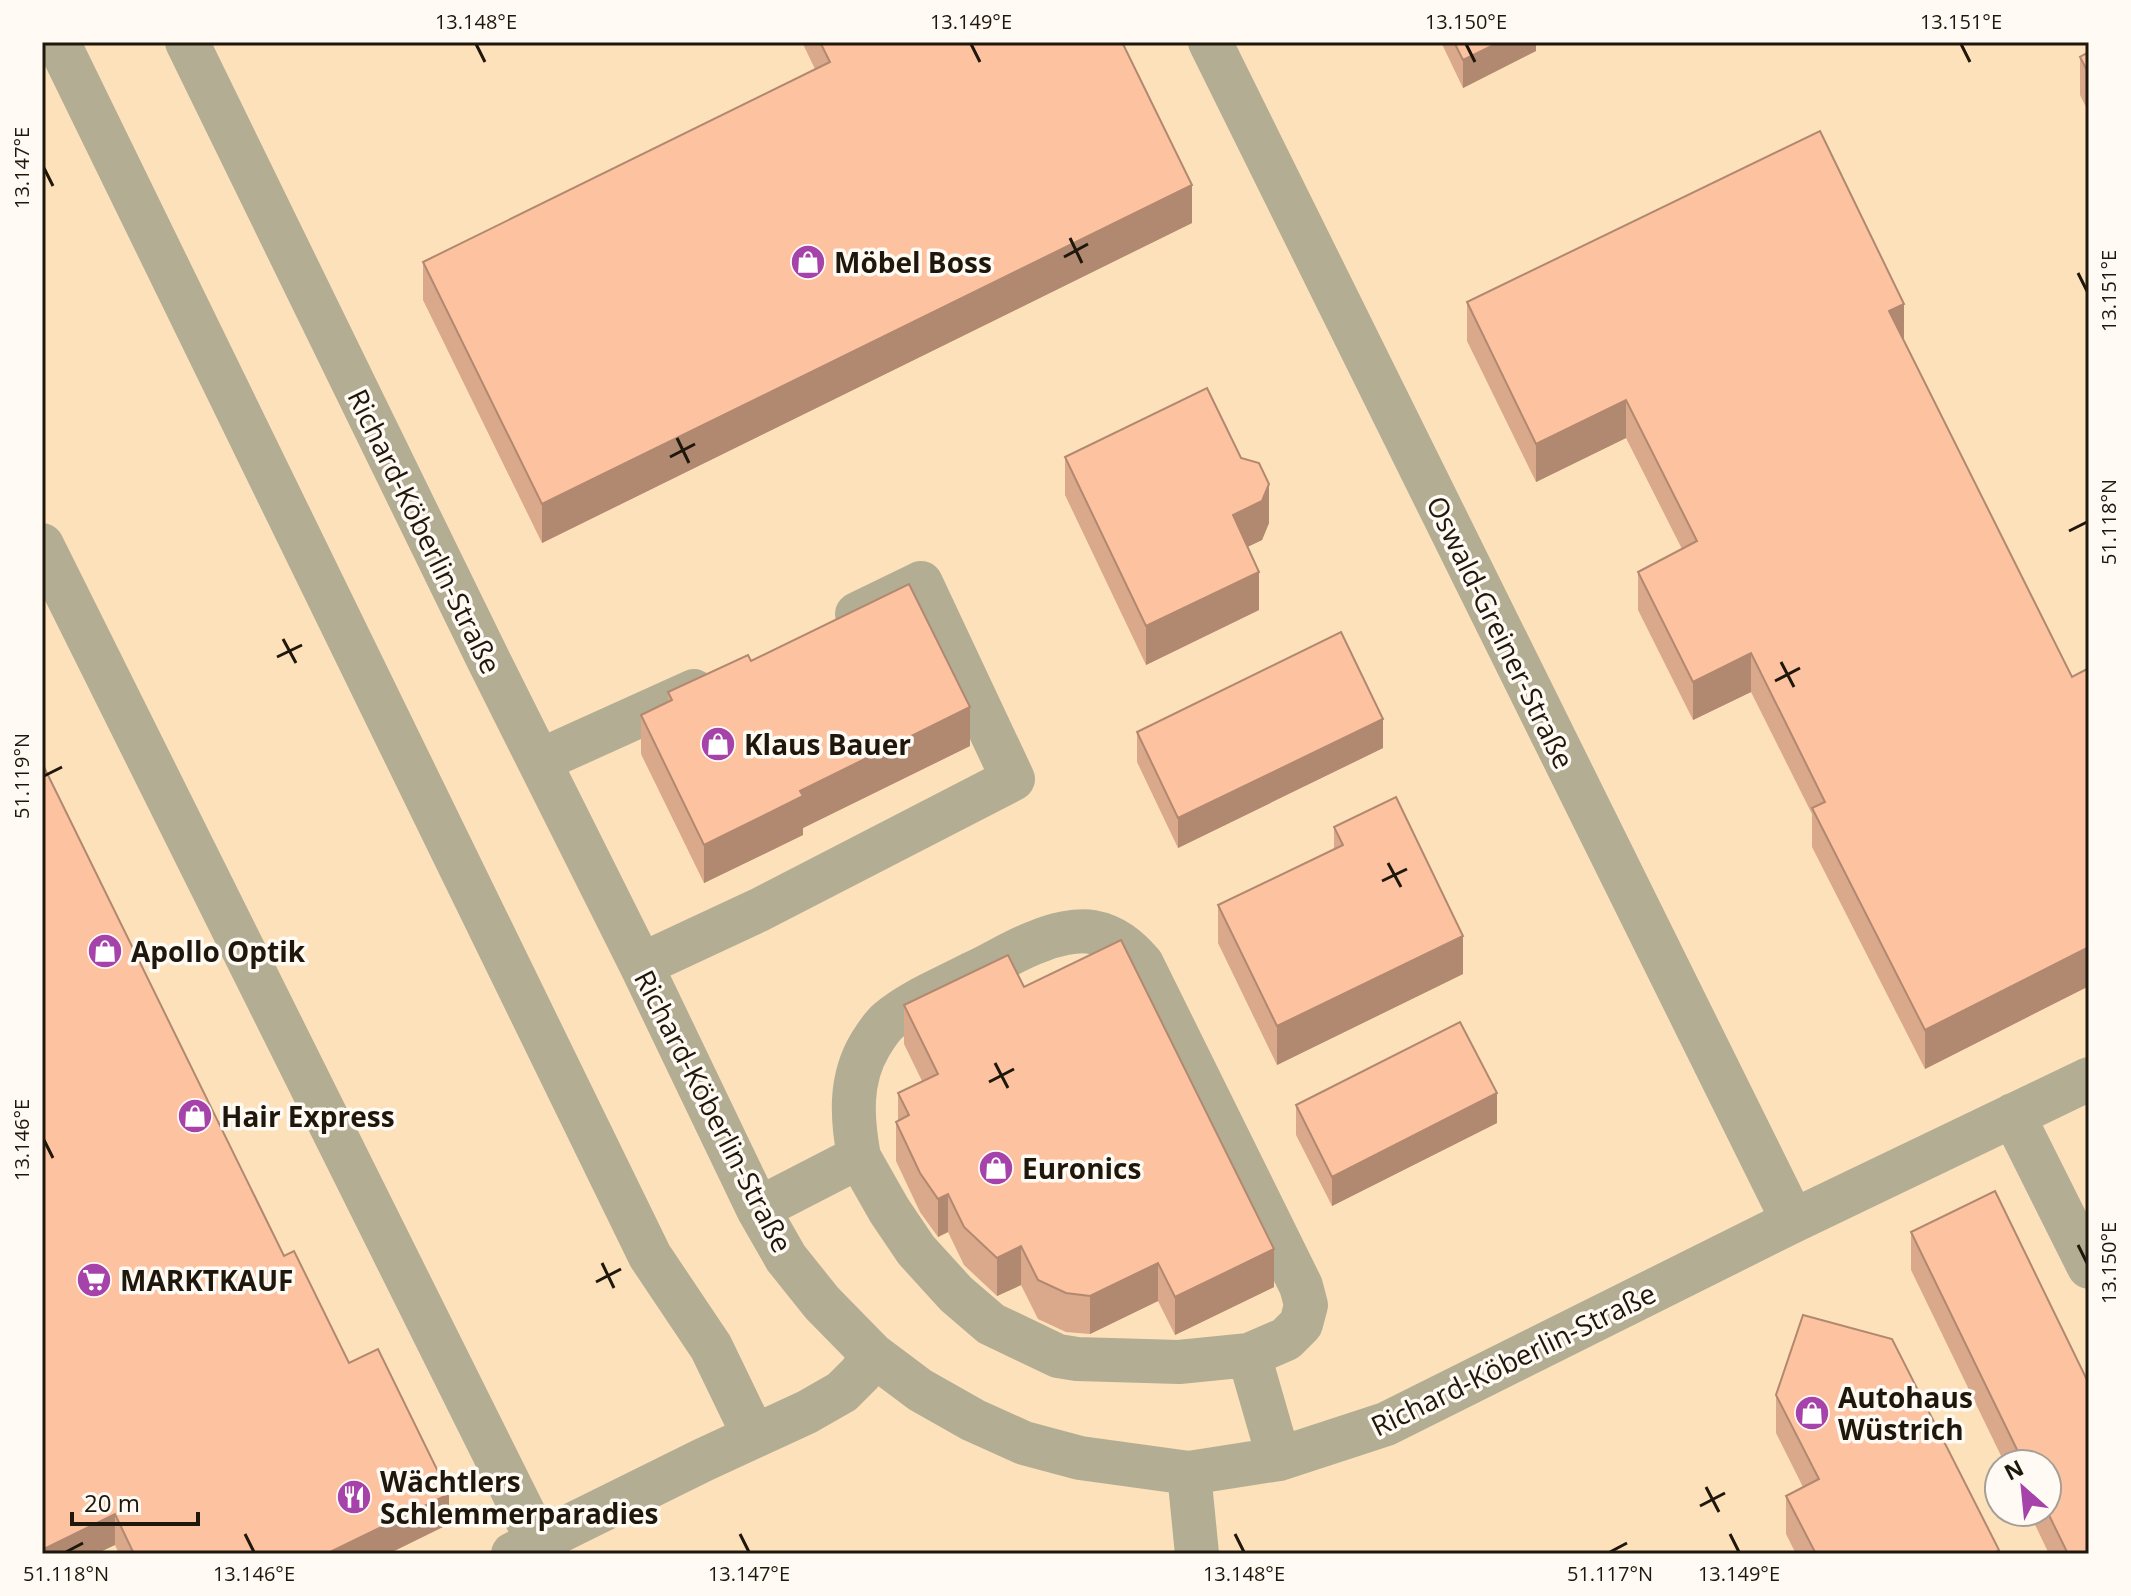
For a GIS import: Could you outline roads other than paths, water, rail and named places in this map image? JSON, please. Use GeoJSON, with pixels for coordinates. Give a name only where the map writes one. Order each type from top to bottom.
{"type":"FeatureCollection","features":[{"type":"Feature","properties":{"kind":"street"},"geometry":{"type":"LineString","coordinates":[[58,42],[650,1256],[711,1347],[754,1436]]}},
{"type":"Feature","properties":{"kind":"street","name":"Richard-Köberlin-Straße"},"geometry":{"type":"LineString","coordinates":[[187,42],[758,1209],[786,1258],[822,1303],[872,1354],[920,1390],[973,1420],[1024,1443],[1080,1458],[1189,1473],[1279,1459],[1386,1424],[1793,1221],[2089,1079]]}},
{"type":"Feature","properties":{"kind":"street","name":"Oswald-Greiner-Straße"},"geometry":{"type":"LineString","coordinates":[[1210,42],[1793,1221]]}},
{"type":"Feature","properties":{"kind":"street"},"geometry":{"type":"LineString","coordinates":[[42,545],[526,1548],[807,1412],[842,1392],[861,1373],[872,1354]]}},
{"type":"Feature","properties":{"kind":"street"},"geometry":{"type":"LineString","coordinates":[[641,965],[759,910],[1013,779],[921,583],[821,631]]}},
{"type":"Feature","properties":{"kind":"street"},"geometry":{"type":"LineString","coordinates":[[539,761],[736,672]]}},
{"type":"Feature","properties":{"kind":"street"},"geometry":{"type":"LineString","coordinates":[[1090,931],[1110,937],[1129,949],[1142,964],[1301,1286],[1306,1305],[1301,1324],[1286,1339],[1249,1355],[1179,1362],[1058,1356],[991,1324],[956,1294],[916,1250],[859,1157],[853,1100],[858,1072],[869,1047],[886,1022],[909,1006],[1039,940],[1090,931]]}},
{"type":"Feature","properties":{"kind":"street"},"geometry":{"type":"LineString","coordinates":[[2013,1115],[2089,1267]]}},
{"type":"Feature","properties":{"kind":"street"},"geometry":{"type":"LineString","coordinates":[[758,1209],[859,1157]]}},
{"type":"Feature","properties":{"kind":"street"},"geometry":{"type":"LineString","coordinates":[[1249,1355],[1279,1459]]}},
{"type":"Feature","properties":{"kind":"street"},"geometry":{"type":"LineString","coordinates":[[1189,1473],[1197,1554]]}},
{"type":"Feature","properties":{"kind":"place","name":"Möbel Boss"},"geometry":{"type":"Point","coordinates":[808,262]}},
{"type":"Feature","properties":{"kind":"place","name":"Klaus Bauer"},"geometry":{"type":"Point","coordinates":[718,744]}},
{"type":"Feature","properties":{"kind":"place","name":"Apollo Optik"},"geometry":{"type":"Point","coordinates":[105,951]}},
{"type":"Feature","properties":{"kind":"place","name":"Hair Express"},"geometry":{"type":"Point","coordinates":[195,1116]}},
{"type":"Feature","properties":{"kind":"place","name":"Euronics"},"geometry":{"type":"Point","coordinates":[996,1168]}},
{"type":"Feature","properties":{"kind":"place","name":"MARKTKAUF"},"geometry":{"type":"Point","coordinates":[94,1280]}},
{"type":"Feature","properties":{"kind":"place","name":"Autohaus Wüstrich"},"geometry":{"type":"Point","coordinates":[1812,1413]}},
{"type":"Feature","properties":{"kind":"place","name":"Wächtlers Schlemmerparadies"},"geometry":{"type":"Point","coordinates":[354,1497]}}]}
